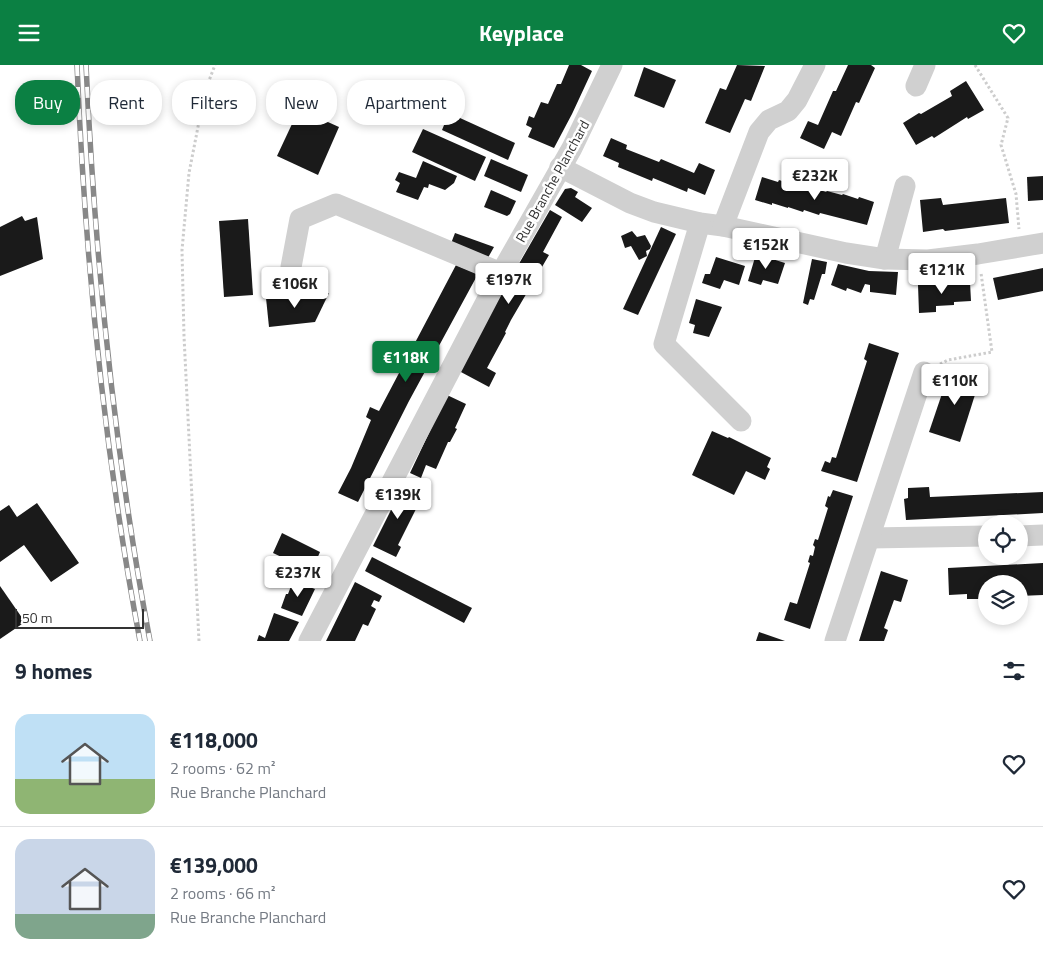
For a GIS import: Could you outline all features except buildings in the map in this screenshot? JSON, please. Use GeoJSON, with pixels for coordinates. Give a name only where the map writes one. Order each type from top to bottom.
{"type":"FeatureCollection","features":[{"type":"Feature","properties":{"kind":"street","name":"Rue Branche Planchard"},"geometry":{"type":"LineString","coordinates":[[310,641],[501,273],[572,148],[612,65]]}},
{"type":"Feature","properties":{"kind":"street"},"geometry":{"type":"LineString","coordinates":[[723,226],[759,132],[769,120],[788,111],[797,100],[815,65]]}},
{"type":"Feature","properties":{"kind":"street"},"geometry":{"type":"LineString","coordinates":[[916,86],[925,65]]}},
{"type":"Feature","properties":{"kind":"street"},"geometry":{"type":"LineString","coordinates":[[560,167],[630,203],[654,212],[846,253],[885,259],[928,260],[1043,243]]}},
{"type":"Feature","properties":{"kind":"street"},"geometry":{"type":"LineString","coordinates":[[885,259],[905,186]]}},
{"type":"Feature","properties":{"kind":"street"},"geometry":{"type":"LineString","coordinates":[[291,267],[300,219],[336,204],[501,273]]}},
{"type":"Feature","properties":{"kind":"street"},"geometry":{"type":"LineString","coordinates":[[700,223],[664,344],[741,421]]}},
{"type":"Feature","properties":{"kind":"street"},"geometry":{"type":"LineString","coordinates":[[835,641],[924,372]]}},
{"type":"Feature","properties":{"kind":"street"},"geometry":{"type":"LineString","coordinates":[[1028,536],[1043,535]]}},
{"type":"Feature","properties":{"kind":"street"},"geometry":{"type":"LineString","coordinates":[[870,538],[978,536]]}},
{"type":"Feature","properties":{"kind":"path"},"geometry":{"type":"LineString","coordinates":[[199,641],[184,336],[182,250],[189,173],[205,91],[215,65]]}},
{"type":"Feature","properties":{"kind":"path"},"geometry":{"type":"LineString","coordinates":[[975,65],[1008,119],[1001,145],[1016,194],[1020,247]]}},
{"type":"Feature","properties":{"kind":"path"},"geometry":{"type":"LineString","coordinates":[[924,372],[948,360],[992,352],[978,254]]}},
{"type":"Feature","properties":{"kind":"railway"},"geometry":{"type":"LineString","coordinates":[[77,65],[85,210],[98,354],[116,498],[140,641]]}},
{"type":"Feature","properties":{"kind":"railway"},"geometry":{"type":"LineString","coordinates":[[86,65],[95,210],[108,354],[126,498],[150,641]]}}]}
